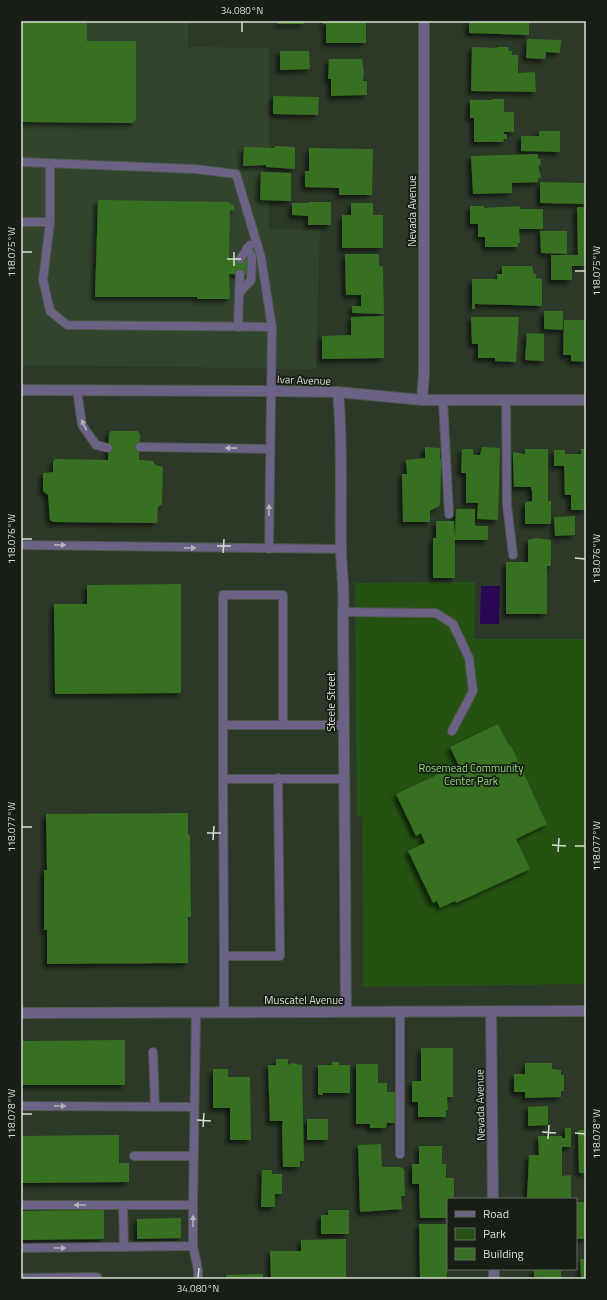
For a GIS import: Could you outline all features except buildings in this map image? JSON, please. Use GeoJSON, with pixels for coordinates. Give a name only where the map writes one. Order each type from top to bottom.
{"type":"FeatureCollection","features":[{"type":"Feature","properties":{"kind":"street","name":"Nevada Avenue"},"geometry":{"type":"LineString","coordinates":[[422,400],[424,373],[424,21]]}},
{"type":"Feature","properties":{"kind":"street","name":"Ivar Avenue"},"geometry":{"type":"LineString","coordinates":[[21,390],[338,392],[422,400],[586,400]]}},
{"type":"Feature","properties":{"kind":"street","name":"Steele Street"},"geometry":{"type":"LineString","coordinates":[[338,392],[341,433],[341,549],[344,594],[343,724],[345,779],[346,1012]]}},
{"type":"Feature","properties":{"kind":"street","name":"Muscatel Avenue"},"geometry":{"type":"LineString","coordinates":[[21,1013],[400,1013],[586,1011]]}},
{"type":"Feature","properties":{"kind":"street","name":"Nevada Avenue"},"geometry":{"type":"LineString","coordinates":[[491,1012],[493,1198]]}},
{"type":"Feature","properties":{"kind":"lane"},"geometry":{"type":"LineString","coordinates":[[21,162],[195,169],[236,174],[261,257],[272,327],[268,549]]}},
{"type":"Feature","properties":{"kind":"lane"},"geometry":{"type":"LineString","coordinates":[[50,164],[50,222],[43,280],[50,311],[67,325],[272,327]]}},
{"type":"Feature","properties":{"kind":"lane"},"geometry":{"type":"LineString","coordinates":[[21,222],[50,222]]}},
{"type":"Feature","properties":{"kind":"lane"},"geometry":{"type":"LineString","coordinates":[[240,259],[247,248],[256,240]]}},
{"type":"Feature","properties":{"kind":"lane"},"geometry":{"type":"LineString","coordinates":[[240,293],[251,280],[252,257],[247,248]]}},
{"type":"Feature","properties":{"kind":"lane"},"geometry":{"type":"LineString","coordinates":[[238,327],[240,274]]}},
{"type":"Feature","properties":{"kind":"lane"},"geometry":{"type":"LineString","coordinates":[[76,390],[82,425],[96,445],[108,448]]}},
{"type":"Feature","properties":{"kind":"lane"},"geometry":{"type":"LineString","coordinates":[[506,399],[507,505],[513,555]]}},
{"type":"Feature","properties":{"kind":"lane"},"geometry":{"type":"LineString","coordinates":[[443,400],[449,514]]}},
{"type":"Feature","properties":{"kind":"lane"},"geometry":{"type":"LineString","coordinates":[[140,447],[270,449]]}},
{"type":"Feature","properties":{"kind":"lane"},"geometry":{"type":"LineString","coordinates":[[21,545],[341,549]]}},
{"type":"Feature","properties":{"kind":"lane"},"geometry":{"type":"LineString","coordinates":[[224,1012],[223,595],[284,595],[283,724]]}},
{"type":"Feature","properties":{"kind":"lane"},"geometry":{"type":"LineString","coordinates":[[343,612],[436,613],[453,624],[469,658],[473,691],[452,731]]}},
{"type":"Feature","properties":{"kind":"lane"},"geometry":{"type":"LineString","coordinates":[[223,725],[343,724]]}},
{"type":"Feature","properties":{"kind":"lane"},"geometry":{"type":"LineString","coordinates":[[224,956],[280,956],[278,778]]}},
{"type":"Feature","properties":{"kind":"lane"},"geometry":{"type":"LineString","coordinates":[[223,779],[345,779]]}},
{"type":"Feature","properties":{"kind":"lane"},"geometry":{"type":"LineString","coordinates":[[196,1012],[193,1246],[198,1270],[198,1279]]}},
{"type":"Feature","properties":{"kind":"lane"},"geometry":{"type":"LineString","coordinates":[[400,1013],[400,1154]]}},
{"type":"Feature","properties":{"kind":"lane"},"geometry":{"type":"LineString","coordinates":[[153,1052],[156,1106]]}},
{"type":"Feature","properties":{"kind":"lane"},"geometry":{"type":"LineString","coordinates":[[21,1106],[194,1107]]}},
{"type":"Feature","properties":{"kind":"lane"},"geometry":{"type":"LineString","coordinates":[[134,1156],[193,1156]]}},
{"type":"Feature","properties":{"kind":"lane"},"geometry":{"type":"LineString","coordinates":[[21,1204],[194,1205]]}},
{"type":"Feature","properties":{"kind":"lane"},"geometry":{"type":"LineString","coordinates":[[123,1205],[124,1247]]}},
{"type":"Feature","properties":{"kind":"lane"},"geometry":{"type":"LineString","coordinates":[[21,1248],[193,1246]]}},
{"type":"Feature","properties":{"kind":"lane"},"geometry":{"type":"LineString","coordinates":[[21,1278],[97,1277],[98,1279]]}},
{"type":"Feature","properties":{"kind":"shaded area"},"geometry":{"type":"Polygon","coordinates":[[[21,21],[188,21],[188,47],[269,48],[269,229],[320,230],[316,369],[27,365],[21,362],[21,21]]]}},
{"type":"Feature","properties":{"kind":"shaded area"},"geometry":{"type":"Polygon","coordinates":[[[481,586],[500,586],[499,624],[480,624],[481,586]]]}},
{"type":"Feature","properties":{"kind":"green space","name":"Rosemead Community Center Park"},"geometry":{"type":"Polygon","coordinates":[[[475,582],[474,639],[586,639],[586,984],[363,987],[362,817],[357,817],[355,583],[475,582]]]}}]}
